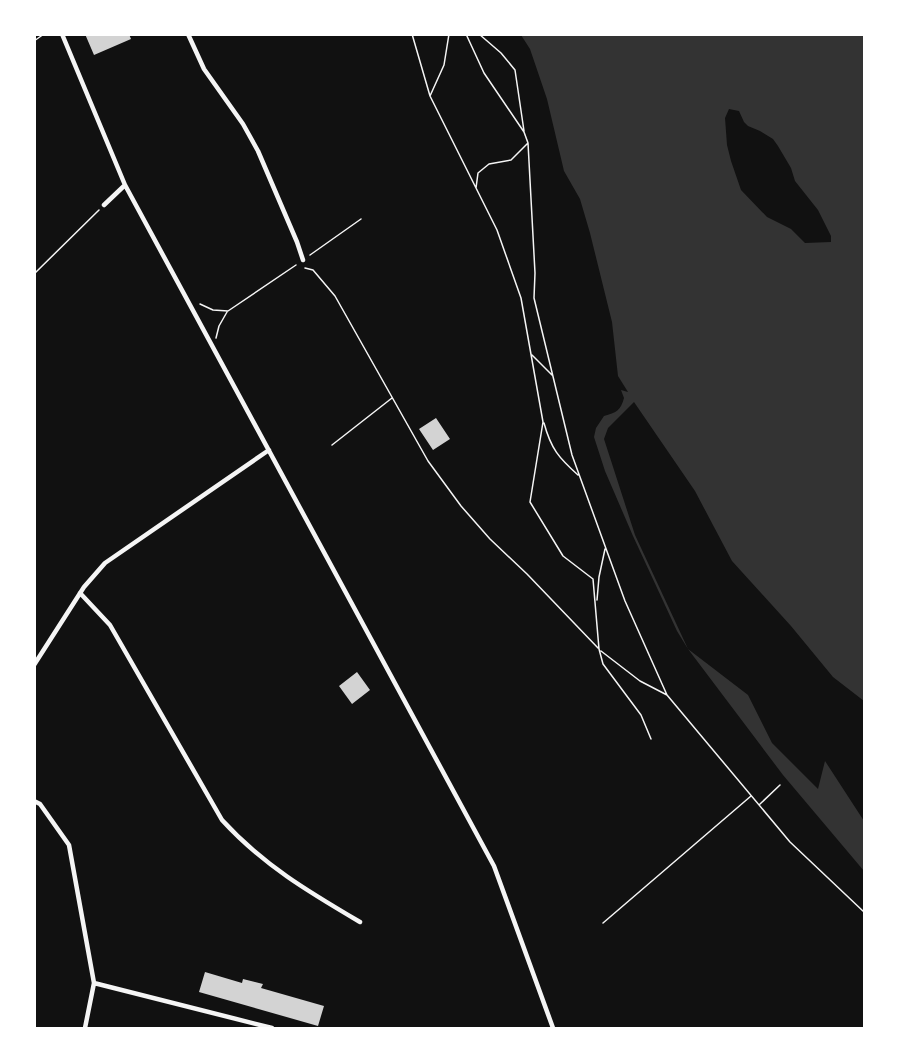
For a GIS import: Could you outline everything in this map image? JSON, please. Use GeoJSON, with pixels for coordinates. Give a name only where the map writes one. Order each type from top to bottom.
{"type":"FeatureCollection","features":[{"type":"Feature","properties":{"kind":"street"},"geometry":{"type":"LineString","coordinates":[[62,34],[125,185],[494,866],[553,1029]]}},
{"type":"Feature","properties":{"kind":"street"},"geometry":{"type":"LineString","coordinates":[[188,34],[204,69],[243,124],[258,150],[303,260]]}},
{"type":"Feature","properties":{"kind":"street"},"geometry":{"type":"LineString","coordinates":[[104,206],[125,185]]}},
{"type":"Feature","properties":{"kind":"street"},"geometry":{"type":"LineString","coordinates":[[34,665],[80,592],[105,563],[269,450]]}},
{"type":"Feature","properties":{"kind":"street"},"geometry":{"type":"LineString","coordinates":[[80,592],[110,625],[222,820],[245,846],[297,884],[360,922]]}},
{"type":"Feature","properties":{"kind":"street"},"geometry":{"type":"LineString","coordinates":[[34,801],[40,804],[69,845],[94,983],[85,1029]]}},
{"type":"Feature","properties":{"kind":"street"},"geometry":{"type":"LineString","coordinates":[[94,983],[272,1029]]}},
{"type":"Feature","properties":{"kind":"path"},"geometry":{"type":"LineString","coordinates":[[34,41],[45,34]]}},
{"type":"Feature","properties":{"kind":"path"},"geometry":{"type":"LineString","coordinates":[[412,34],[430,96],[497,230],[521,298],[543,422],[549,442],[558,457],[579,476]]}},
{"type":"Feature","properties":{"kind":"path"},"geometry":{"type":"LineString","coordinates":[[430,96],[444,65],[449,34]]}},
{"type":"Feature","properties":{"kind":"path"},"geometry":{"type":"LineString","coordinates":[[466,34],[484,74],[524,132]]}},
{"type":"Feature","properties":{"kind":"path"},"geometry":{"type":"LineString","coordinates":[[479,34],[501,52],[515,70],[524,132],[528,143],[535,273],[534,298],[572,455],[625,601],[668,695],[790,842],[864,912]]}},
{"type":"Feature","properties":{"kind":"path"},"geometry":{"type":"LineString","coordinates":[[476,189],[478,173],[489,164],[511,160],[528,143]]}},
{"type":"Feature","properties":{"kind":"path"},"geometry":{"type":"LineString","coordinates":[[34,274],[104,206]]}},
{"type":"Feature","properties":{"kind":"path"},"geometry":{"type":"LineString","coordinates":[[214,349],[219,326],[228,311],[361,219]]}},
{"type":"Feature","properties":{"kind":"path"},"geometry":{"type":"LineString","coordinates":[[304,268],[313,270],[335,296],[428,461],[461,506],[490,539],[599,649],[640,681],[668,695]]}},
{"type":"Feature","properties":{"kind":"path"},"geometry":{"type":"LineString","coordinates":[[187,299],[213,310],[228,311]]}},
{"type":"Feature","properties":{"kind":"path"},"geometry":{"type":"LineString","coordinates":[[532,355],[553,375]]}},
{"type":"Feature","properties":{"kind":"path"},"geometry":{"type":"LineString","coordinates":[[332,445],[392,398]]}},
{"type":"Feature","properties":{"kind":"path"},"geometry":{"type":"LineString","coordinates":[[543,422],[530,502],[563,556],[593,579],[599,649],[603,664],[641,716],[651,739]]}},
{"type":"Feature","properties":{"kind":"path"},"geometry":{"type":"LineString","coordinates":[[596,603],[605,548]]}},
{"type":"Feature","properties":{"kind":"path"},"geometry":{"type":"LineString","coordinates":[[759,805],[780,785]]}},
{"type":"Feature","properties":{"kind":"path"},"geometry":{"type":"LineString","coordinates":[[603,923],[752,795]]}},
{"type":"Feature","properties":{"kind":"shaded area"},"geometry":{"type":"Polygon","coordinates":[[[521,35],[864,35],[864,701],[833,677],[791,626],[732,561],[695,491],[634,402],[608,428],[604,439],[635,535],[688,649],[677,631],[605,471],[594,437],[596,428],[604,416],[620,408],[624,398],[621,390],[628,392],[618,376],[612,322],[590,233],[580,199],[564,171],[547,99],[530,49],[521,35]],[[729,109],[725,118],[727,145],[741,190],[767,217],[791,229],[805,243],[831,242],[831,236],[818,210],[795,181],[791,168],[778,146],[773,139],[748,126],[739,111],[729,109]]]}},
{"type":"Feature","properties":{"kind":"shaded area"},"geometry":{"type":"Polygon","coordinates":[[[688,649],[748,695],[772,743],[818,789],[825,761],[864,821],[864,871],[783,775],[688,649]]]}},
{"type":"Feature","properties":{"kind":"building"},"geometry":{"type":"Polygon","coordinates":[[[85,34],[129,34],[131,39],[94,55],[85,34]]]}},
{"type":"Feature","properties":{"kind":"building"},"geometry":{"type":"Polygon","coordinates":[[[436,418],[450,439],[433,450],[419,429],[436,418]]]}},
{"type":"Feature","properties":{"kind":"building"},"geometry":{"type":"Polygon","coordinates":[[[357,672],[370,690],[352,704],[339,686],[357,672]]]}},
{"type":"Feature","properties":{"kind":"building"},"geometry":{"type":"Polygon","coordinates":[[[205,972],[242,983],[243,979],[263,984],[261,988],[324,1006],[318,1026],[199,992],[205,972]]]}}]}
